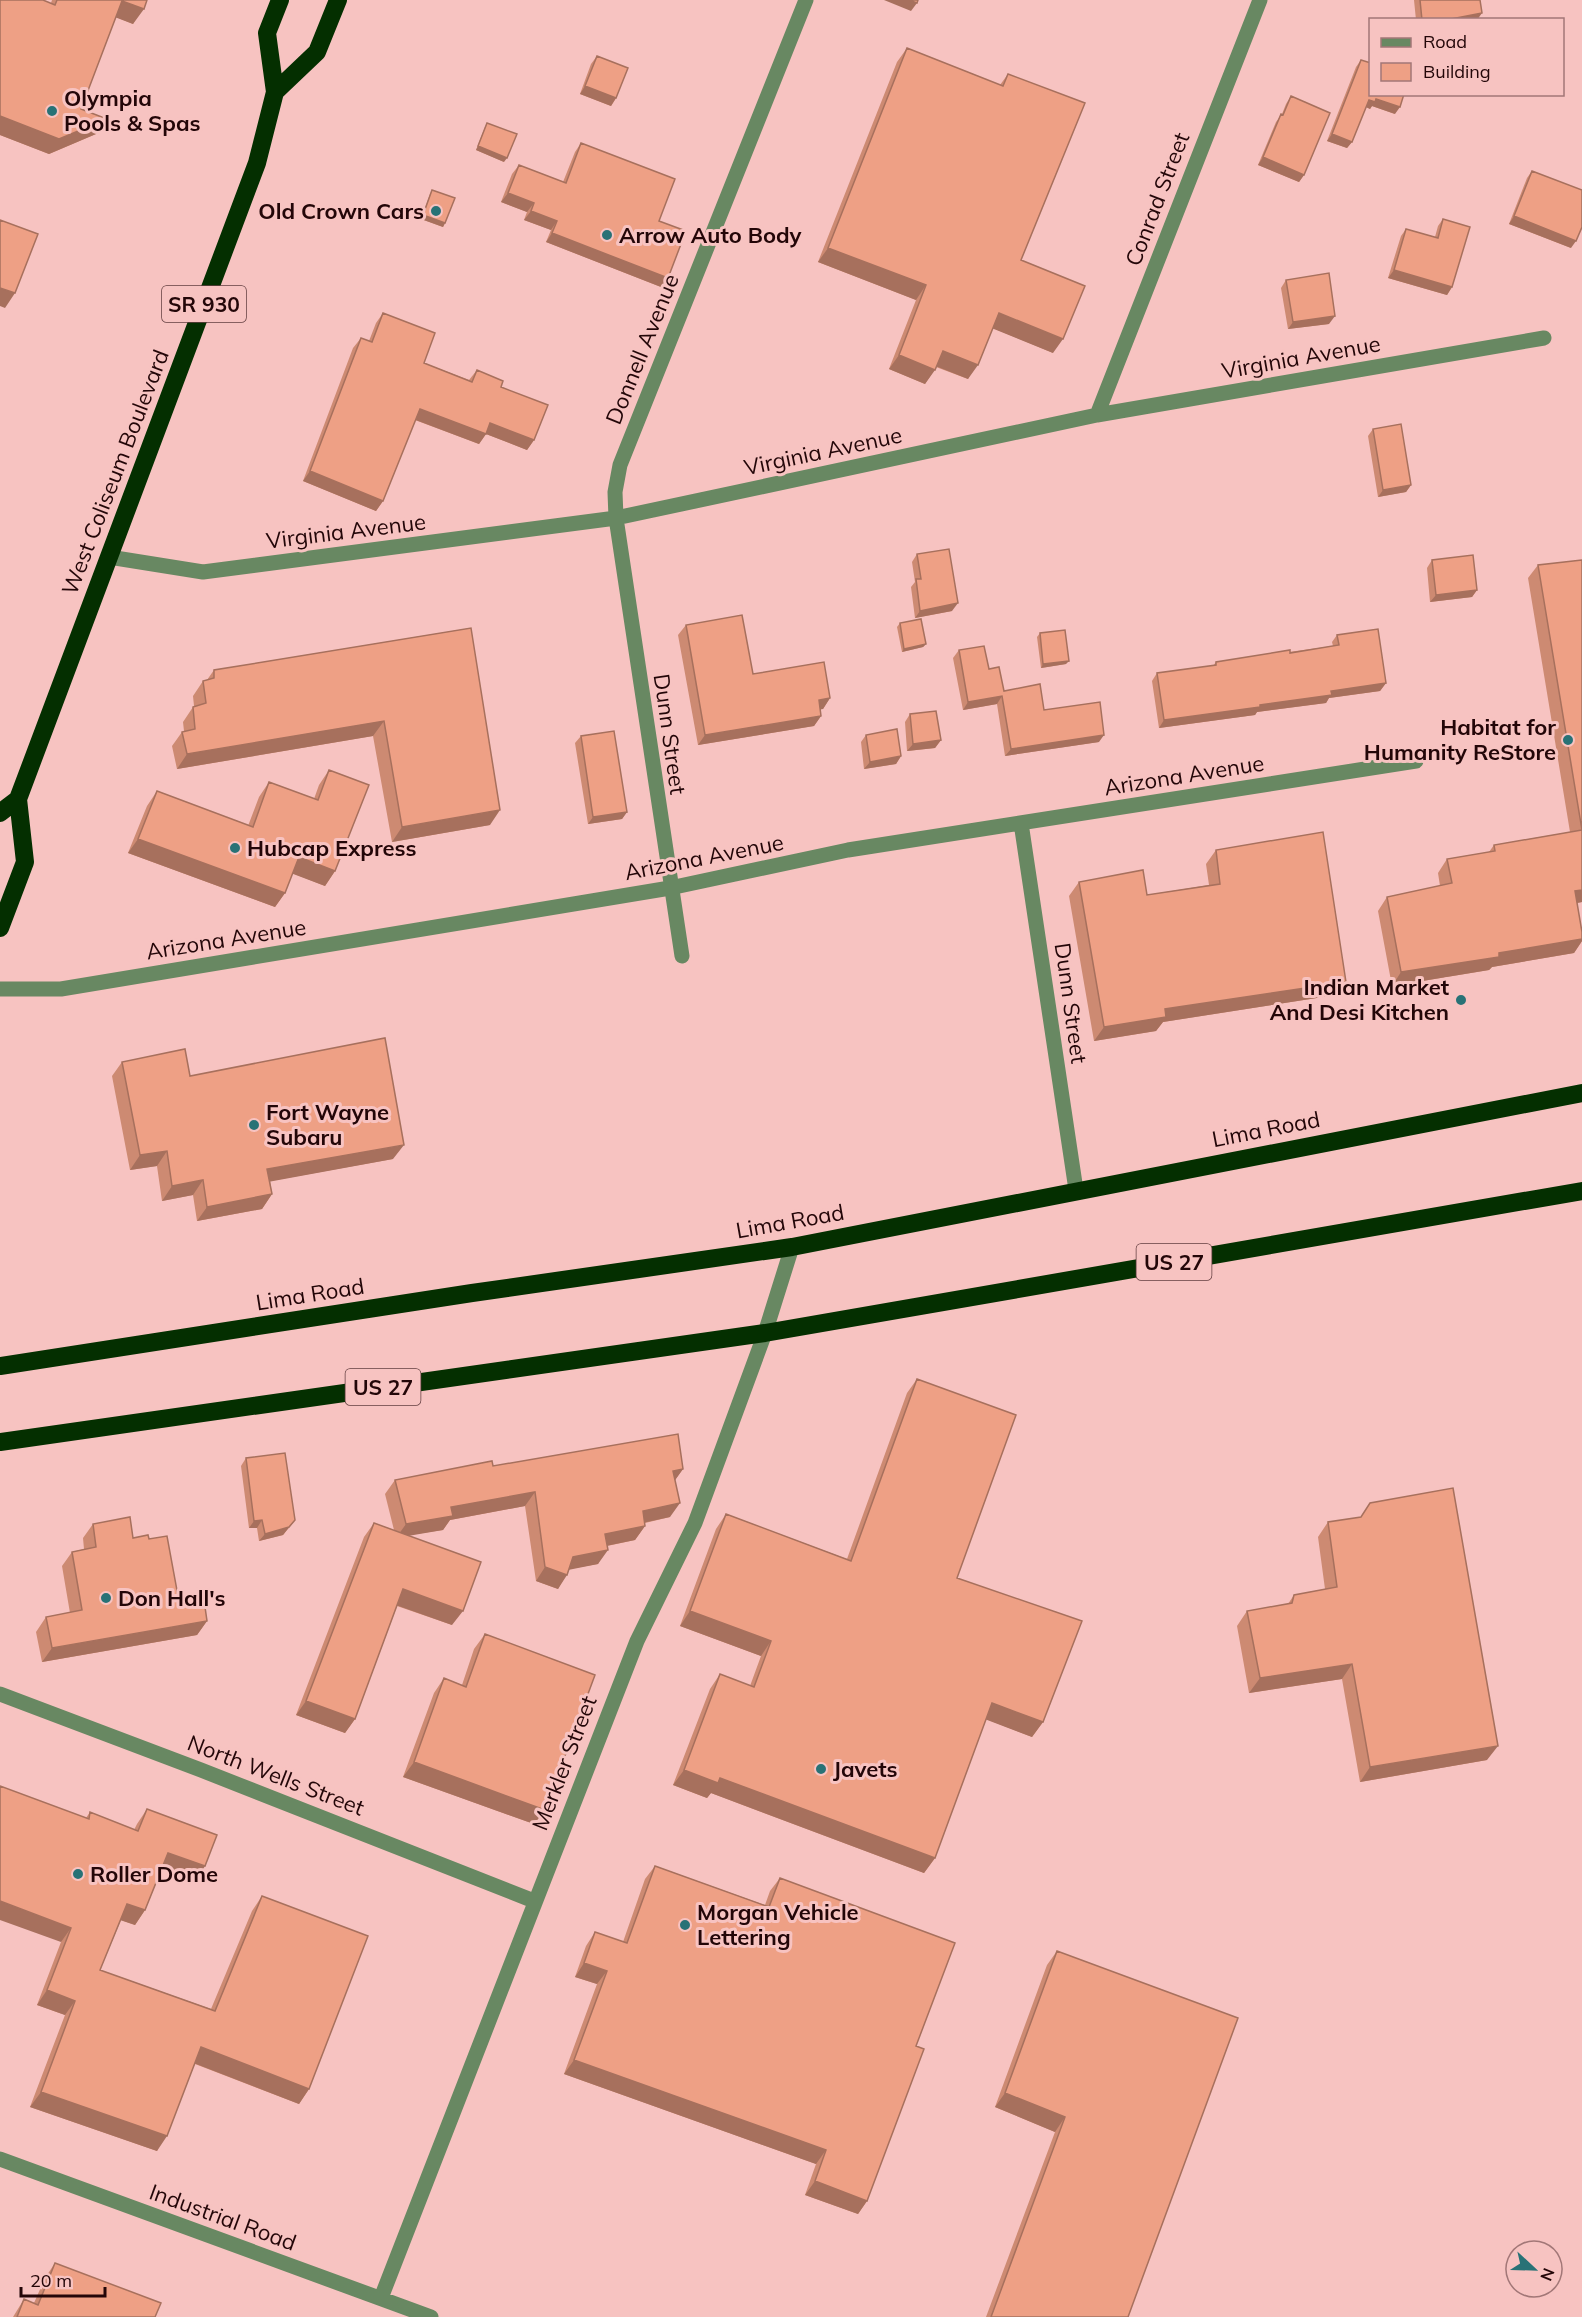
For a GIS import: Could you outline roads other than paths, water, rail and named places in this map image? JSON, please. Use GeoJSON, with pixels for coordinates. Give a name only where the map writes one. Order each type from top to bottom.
{"type":"FeatureCollection","features":[{"type":"Feature","properties":{"kind":"highway","name":"West Coliseum Boulevard"},"geometry":{"type":"LineString","coordinates":[[0,928],[25,862],[18,800],[257,163],[275,92],[267,33],[280,0]]}},
{"type":"Feature","properties":{"kind":"highway"},"geometry":{"type":"LineString","coordinates":[[275,92],[317,51],[338,0]]}},
{"type":"Feature","properties":{"kind":"highway"},"geometry":{"type":"LineString","coordinates":[[0,813],[18,800]]}},
{"type":"Feature","properties":{"kind":"highway","name":"Lima Road"},"geometry":{"type":"LineString","coordinates":[[0,1366],[484,1291],[792,1247],[1582,1093]]}},
{"type":"Feature","properties":{"kind":"highway","name":"US 27"},"geometry":{"type":"LineString","coordinates":[[0,1442],[765,1333],[1582,1191]]}},
{"type":"Feature","properties":{"kind":"highway"},"geometry":{"type":"LineString","coordinates":[[0,1354],[42,1359]]}},
{"type":"Feature","properties":{"kind":"street","name":"Donnell Avenue"},"geometry":{"type":"LineString","coordinates":[[616,518],[615,492],[620,465],[806,0]]}},
{"type":"Feature","properties":{"kind":"street","name":"Conrad Street"},"geometry":{"type":"LineString","coordinates":[[1096,415],[1260,0]]}},
{"type":"Feature","properties":{"kind":"street","name":"Virginia Avenue"},"geometry":{"type":"LineString","coordinates":[[109,557],[203,572],[616,518],[1096,415],[1544,338]]}},
{"type":"Feature","properties":{"kind":"street","name":"Dunn Street"},"geometry":{"type":"LineString","coordinates":[[616,518],[682,956]]}},
{"type":"Feature","properties":{"kind":"street","name":"Arizona Avenue"},"geometry":{"type":"LineString","coordinates":[[0,989],[61,988],[670,888],[848,850],[1416,761]]}},
{"type":"Feature","properties":{"kind":"street","name":"Dunn Street"},"geometry":{"type":"LineString","coordinates":[[1022,823],[1076,1190]]}},
{"type":"Feature","properties":{"kind":"street","name":"Merkler Street"},"geometry":{"type":"LineString","coordinates":[[381,2298],[637,1641],[695,1523],[765,1333],[792,1247]]}},
{"type":"Feature","properties":{"kind":"street","name":"North Wells Street"},"geometry":{"type":"LineString","coordinates":[[0,1694],[534,1901]]}},
{"type":"Feature","properties":{"kind":"street","name":"Industrial Road"},"geometry":{"type":"LineString","coordinates":[[0,2159],[431,2317]]}},
{"type":"Feature","properties":{"kind":"place","name":"Olympia Pools & Spas"},"geometry":{"type":"Point","coordinates":[52,111]}},
{"type":"Feature","properties":{"kind":"place","name":"Old Crown Cars"},"geometry":{"type":"Point","coordinates":[436,211]}},
{"type":"Feature","properties":{"kind":"place","name":"Arrow Auto Body"},"geometry":{"type":"Point","coordinates":[607,235]}},
{"type":"Feature","properties":{"kind":"place","name":"Habitat for Humanity ReStore"},"geometry":{"type":"Point","coordinates":[1568,740]}},
{"type":"Feature","properties":{"kind":"place","name":"Hubcap Express"},"geometry":{"type":"Point","coordinates":[235,848]}},
{"type":"Feature","properties":{"kind":"place","name":"Indian Market And Desi Kitchen"},"geometry":{"type":"Point","coordinates":[1461,1000]}},
{"type":"Feature","properties":{"kind":"place","name":"Fort Wayne Subaru"},"geometry":{"type":"Point","coordinates":[254,1125]}},
{"type":"Feature","properties":{"kind":"place","name":"Don Hall's"},"geometry":{"type":"Point","coordinates":[106,1598]}},
{"type":"Feature","properties":{"kind":"place","name":"Javets"},"geometry":{"type":"Point","coordinates":[821,1769]}},
{"type":"Feature","properties":{"kind":"place","name":"Roller Dome"},"geometry":{"type":"Point","coordinates":[78,1874]}},
{"type":"Feature","properties":{"kind":"place","name":"Morgan Vehicle Lettering"},"geometry":{"type":"Point","coordinates":[685,1925]}}]}
